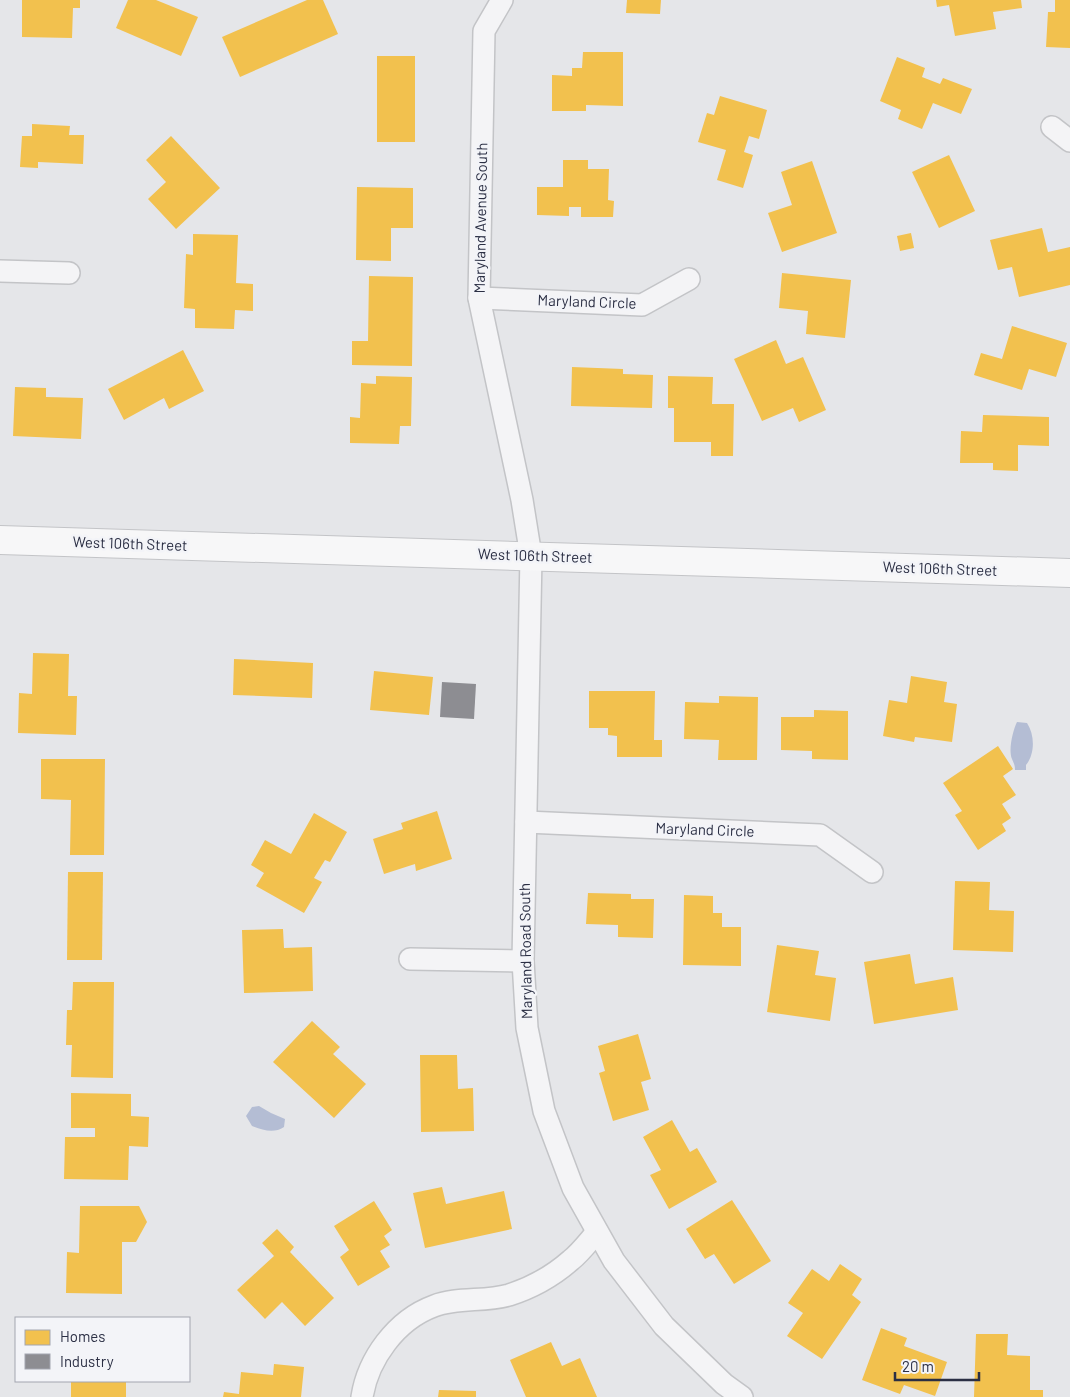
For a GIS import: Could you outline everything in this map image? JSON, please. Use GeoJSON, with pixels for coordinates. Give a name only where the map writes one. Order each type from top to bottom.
{"type":"FeatureCollection","features":[{"type":"Feature","properties":{"kind":"street","name":"Maryland Avenue South"},"geometry":{"type":"LineString","coordinates":[[502,0],[484,31],[479,298],[532,556]]}},
{"type":"Feature","properties":{"kind":"street"},"geometry":{"type":"LineString","coordinates":[[1052,126],[1070,141]]}},
{"type":"Feature","properties":{"kind":"street"},"geometry":{"type":"LineString","coordinates":[[0,271],[69,273]]}},
{"type":"Feature","properties":{"kind":"street","name":"Maryland Circle"},"geometry":{"type":"LineString","coordinates":[[479,298],[642,304],[689,279]]}},
{"type":"Feature","properties":{"kind":"street","name":"West 106th Street"},"geometry":{"type":"LineString","coordinates":[[0,540],[1070,573]]}},
{"type":"Feature","properties":{"kind":"street","name":"Maryland Road South"},"geometry":{"type":"LineString","coordinates":[[532,556],[523,960],[527,1028],[544,1111],[573,1188],[614,1261],[664,1326],[724,1384],[742,1397]]}},
{"type":"Feature","properties":{"kind":"street","name":"Maryland Circle"},"geometry":{"type":"LineString","coordinates":[[526,822],[820,835],[872,872]]}},
{"type":"Feature","properties":{"kind":"street"},"geometry":{"type":"LineString","coordinates":[[410,958],[523,960]]}},
{"type":"Feature","properties":{"kind":"street"},"geometry":{"type":"LineString","coordinates":[[362,1397],[364,1381],[380,1350],[403,1323],[434,1306],[508,1295],[541,1281],[571,1260],[597,1232]]}},
{"type":"Feature","properties":{"kind":"water"},"geometry":{"type":"Polygon","coordinates":[[[1017,722],[1027,723],[1033,739],[1031,755],[1026,765],[1026,770],[1015,770],[1011,755],[1012,740],[1017,722]]]}},
{"type":"Feature","properties":{"kind":"water"},"geometry":{"type":"Polygon","coordinates":[[[259,1106],[285,1119],[284,1127],[272,1131],[252,1126],[246,1116],[252,1107],[259,1106]]]}},
{"type":"Feature","properties":{"kind":"building: Homes"},"geometry":{"type":"Polygon","coordinates":[[[22,0],[80,0],[80,8],[73,8],[72,38],[22,37],[22,0]]]}},
{"type":"Feature","properties":{"kind":"building: Homes"},"geometry":{"type":"Polygon","coordinates":[[[128,0],[156,0],[198,17],[181,56],[116,28],[128,0]]]}},
{"type":"Feature","properties":{"kind":"building: Homes"},"geometry":{"type":"Polygon","coordinates":[[[307,0],[323,0],[338,34],[240,77],[222,37],[307,0]]]}},
{"type":"Feature","properties":{"kind":"building: Homes"},"geometry":{"type":"Polygon","coordinates":[[[627,0],[661,0],[660,14],[626,13],[627,0]]]}},
{"type":"Feature","properties":{"kind":"building: Homes"},"geometry":{"type":"Polygon","coordinates":[[[936,0],[1021,0],[1022,8],[993,12],[996,29],[955,36],[949,5],[937,7],[936,0]]]}},
{"type":"Feature","properties":{"kind":"building: Homes"},"geometry":{"type":"Polygon","coordinates":[[[1055,0],[1070,0],[1070,48],[1046,47],[1048,12],[1055,12],[1055,0]]]}},
{"type":"Feature","properties":{"kind":"building: Homes"},"geometry":{"type":"Polygon","coordinates":[[[583,52],[623,52],[623,106],[586,105],[586,111],[552,111],[552,75],[572,76],[572,68],[582,68],[583,52]]]}},
{"type":"Feature","properties":{"kind":"building: Homes"},"geometry":{"type":"Polygon","coordinates":[[[377,56],[415,56],[415,142],[377,142],[377,56]]]}},
{"type":"Feature","properties":{"kind":"building: Homes"},"geometry":{"type":"Polygon","coordinates":[[[897,57],[925,68],[922,77],[940,84],[943,78],[972,89],[961,114],[933,103],[922,129],[898,119],[901,110],[880,101],[897,57]]]}},
{"type":"Feature","properties":{"kind":"building: Homes"},"geometry":{"type":"Polygon","coordinates":[[[720,96],[767,110],[759,139],[749,136],[744,152],[753,155],[743,188],[717,180],[726,150],[698,142],[707,113],[714,115],[720,96]]]}},
{"type":"Feature","properties":{"kind":"building: Homes"},"geometry":{"type":"Polygon","coordinates":[[[32,124],[70,126],[69,135],[84,135],[83,164],[38,162],[38,168],[20,167],[22,136],[32,136],[32,124]]]}},
{"type":"Feature","properties":{"kind":"building: Homes"},"geometry":{"type":"Polygon","coordinates":[[[171,136],[220,188],[176,229],[148,199],[166,182],[146,160],[171,136]]]}},
{"type":"Feature","properties":{"kind":"building: Homes"},"geometry":{"type":"Polygon","coordinates":[[[949,155],[975,211],[939,228],[912,172],[949,155]]]}},
{"type":"Feature","properties":{"kind":"building: Homes"},"geometry":{"type":"Polygon","coordinates":[[[563,160],[588,160],[588,169],[609,169],[608,200],[614,201],[613,217],[581,217],[581,207],[569,207],[569,216],[537,215],[537,187],[563,187],[563,160]]]}},
{"type":"Feature","properties":{"kind":"building: Homes"},"geometry":{"type":"Polygon","coordinates":[[[812,161],[837,233],[782,252],[768,213],[792,205],[781,172],[812,161]]]}},
{"type":"Feature","properties":{"kind":"building: Homes"},"geometry":{"type":"Polygon","coordinates":[[[357,187],[413,188],[413,228],[391,228],[391,261],[356,260],[357,187]]]}},
{"type":"Feature","properties":{"kind":"building: Homes"},"geometry":{"type":"Polygon","coordinates":[[[1042,228],[1048,252],[1070,247],[1070,285],[1019,297],[1012,267],[998,270],[990,240],[1042,228]]]}},
{"type":"Feature","properties":{"kind":"building: Homes"},"geometry":{"type":"Polygon","coordinates":[[[911,233],[914,248],[900,251],[897,236],[911,233]]]}},
{"type":"Feature","properties":{"kind":"building: Homes"},"geometry":{"type":"Polygon","coordinates":[[[193,234],[238,235],[236,283],[253,284],[253,311],[235,310],[234,329],[195,328],[195,309],[184,308],[186,254],[193,255],[193,234]]]}},
{"type":"Feature","properties":{"kind":"building: Homes"},"geometry":{"type":"Polygon","coordinates":[[[782,273],[851,280],[845,338],[806,334],[808,311],[779,308],[782,273]]]}},
{"type":"Feature","properties":{"kind":"building: Homes"},"geometry":{"type":"Polygon","coordinates":[[[369,276],[413,277],[412,366],[352,365],[352,341],[368,341],[369,276]]]}},
{"type":"Feature","properties":{"kind":"building: Homes"},"geometry":{"type":"Polygon","coordinates":[[[1012,326],[1067,343],[1056,377],[1029,369],[1022,390],[974,375],[981,353],[1002,359],[1012,326]]]}},
{"type":"Feature","properties":{"kind":"building: Homes"},"geometry":{"type":"Polygon","coordinates":[[[776,340],[786,364],[803,357],[826,410],[799,422],[793,408],[762,421],[734,359],[776,340]]]}},
{"type":"Feature","properties":{"kind":"building: Homes"},"geometry":{"type":"Polygon","coordinates":[[[183,350],[204,391],[169,409],[164,398],[124,420],[108,389],[183,350]]]}},
{"type":"Feature","properties":{"kind":"building: Homes"},"geometry":{"type":"Polygon","coordinates":[[[572,367],[623,369],[623,374],[653,375],[652,408],[571,406],[572,367]]]}},
{"type":"Feature","properties":{"kind":"building: Homes"},"geometry":{"type":"Polygon","coordinates":[[[376,376],[412,377],[411,426],[400,426],[399,444],[350,443],[350,417],[360,418],[361,383],[376,384],[376,376]]]}},
{"type":"Feature","properties":{"kind":"building: Homes"},"geometry":{"type":"Polygon","coordinates":[[[668,376],[713,377],[712,404],[734,404],[733,456],[711,456],[711,442],[674,442],[674,408],[668,408],[668,376]]]}},
{"type":"Feature","properties":{"kind":"building: Homes"},"geometry":{"type":"Polygon","coordinates":[[[15,387],[46,388],[46,397],[83,398],[81,439],[13,436],[15,387]]]}},
{"type":"Feature","properties":{"kind":"building: Homes"},"geometry":{"type":"Polygon","coordinates":[[[983,415],[1049,417],[1049,446],[1018,445],[1018,471],[993,470],[993,463],[960,463],[961,431],[982,432],[983,415]]]}},
{"type":"Feature","properties":{"kind":"building: Homes"},"geometry":{"type":"Polygon","coordinates":[[[33,653],[69,654],[68,696],[77,696],[76,735],[18,733],[19,693],[32,694],[33,653]]]}},
{"type":"Feature","properties":{"kind":"building: Homes"},"geometry":{"type":"Polygon","coordinates":[[[234,659],[313,663],[312,698],[233,695],[234,659]]]}},
{"type":"Feature","properties":{"kind":"building: Homes"},"geometry":{"type":"Polygon","coordinates":[[[374,671],[433,677],[429,715],[370,710],[374,671]]]}},
{"type":"Feature","properties":{"kind":"building: Homes"},"geometry":{"type":"Polygon","coordinates":[[[911,676],[947,682],[944,702],[957,704],[952,742],[915,737],[914,742],[883,736],[889,700],[907,703],[911,676]]]}},
{"type":"Feature","properties":{"kind":"building: Homes"},"geometry":{"type":"Polygon","coordinates":[[[589,691],[655,691],[654,740],[662,740],[662,757],[617,757],[617,736],[608,735],[608,728],[589,728],[589,691]]]}},
{"type":"Feature","properties":{"kind":"building: Homes"},"geometry":{"type":"Polygon","coordinates":[[[719,696],[758,697],[757,760],[718,760],[719,740],[684,739],[685,702],[719,703],[719,696]]]}},
{"type":"Feature","properties":{"kind":"building: Homes"},"geometry":{"type":"Polygon","coordinates":[[[814,710],[848,711],[848,760],[812,759],[812,751],[781,750],[781,717],[814,717],[814,710]]]}},
{"type":"Feature","properties":{"kind":"building: Homes"},"geometry":{"type":"Polygon","coordinates":[[[998,746],[1013,769],[1003,776],[1016,795],[1002,804],[1011,818],[1002,824],[1006,831],[978,850],[955,815],[962,811],[943,783],[998,746]]]}},
{"type":"Feature","properties":{"kind":"building: Homes"},"geometry":{"type":"Polygon","coordinates":[[[41,759],[105,759],[104,855],[70,855],[71,800],[41,799],[41,759]]]}},
{"type":"Feature","properties":{"kind":"building: Homes"},"geometry":{"type":"Polygon","coordinates":[[[437,811],[452,859],[416,871],[415,864],[384,874],[373,839],[403,829],[401,823],[437,811]]]}},
{"type":"Feature","properties":{"kind":"building: Homes"},"geometry":{"type":"Polygon","coordinates":[[[314,813],[347,832],[330,862],[325,860],[314,878],[322,882],[304,913],[256,886],[264,873],[251,865],[265,840],[291,854],[314,813]]]}},
{"type":"Feature","properties":{"kind":"building: Homes"},"geometry":{"type":"Polygon","coordinates":[[[68,872],[103,872],[102,960],[67,960],[68,872]]]}},
{"type":"Feature","properties":{"kind":"building: Homes"},"geometry":{"type":"Polygon","coordinates":[[[955,881],[990,882],[989,910],[1014,911],[1013,952],[953,950],[955,881]]]}},
{"type":"Feature","properties":{"kind":"building: Homes"},"geometry":{"type":"Polygon","coordinates":[[[588,893],[631,894],[631,899],[654,899],[653,938],[618,937],[618,925],[586,924],[588,893]]]}},
{"type":"Feature","properties":{"kind":"building: Homes"},"geometry":{"type":"Polygon","coordinates":[[[684,895],[713,896],[713,913],[722,913],[722,927],[741,927],[741,966],[683,965],[684,895]]]}},
{"type":"Feature","properties":{"kind":"building: Homes"},"geometry":{"type":"Polygon","coordinates":[[[283,929],[284,948],[312,947],[313,991],[244,993],[242,930],[283,929]]]}},
{"type":"Feature","properties":{"kind":"building: Homes"},"geometry":{"type":"Polygon","coordinates":[[[777,945],[819,951],[815,975],[836,978],[830,1021],[767,1012],[777,945]]]}},
{"type":"Feature","properties":{"kind":"building: Homes"},"geometry":{"type":"Polygon","coordinates":[[[910,954],[915,984],[953,977],[958,1010],[874,1024],[864,962],[910,954]]]}},
{"type":"Feature","properties":{"kind":"building: Homes"},"geometry":{"type":"Polygon","coordinates":[[[73,982],[114,982],[113,1078],[71,1077],[72,1045],[66,1045],[67,1010],[72,1010],[73,982]]]}},
{"type":"Feature","properties":{"kind":"building: Homes"},"geometry":{"type":"Polygon","coordinates":[[[312,1021],[340,1047],[333,1054],[366,1084],[334,1118],[273,1062],[312,1021]]]}},
{"type":"Feature","properties":{"kind":"building: Homes"},"geometry":{"type":"Polygon","coordinates":[[[638,1034],[651,1079],[641,1082],[649,1110],[613,1121],[599,1073],[605,1071],[598,1046],[638,1034]]]}},
{"type":"Feature","properties":{"kind":"building: Homes"},"geometry":{"type":"Polygon","coordinates":[[[420,1055],[457,1055],[458,1089],[473,1088],[474,1131],[421,1132],[420,1055]]]}},
{"type":"Feature","properties":{"kind":"building: Homes"},"geometry":{"type":"Polygon","coordinates":[[[71,1093],[131,1094],[131,1116],[149,1117],[148,1147],[129,1146],[128,1180],[64,1179],[65,1137],[95,1137],[95,1128],[71,1128],[71,1093]]]}},
{"type":"Feature","properties":{"kind":"building: Homes"},"geometry":{"type":"Polygon","coordinates":[[[672,1120],[690,1152],[697,1148],[717,1182],[669,1209],[650,1175],[661,1170],[643,1137],[672,1120]]]}},
{"type":"Feature","properties":{"kind":"building: Homes"},"geometry":{"type":"Polygon","coordinates":[[[442,1187],[446,1204],[504,1191],[512,1229],[425,1248],[413,1193],[442,1187]]]}},
{"type":"Feature","properties":{"kind":"building: Homes"},"geometry":{"type":"Polygon","coordinates":[[[732,1200],[771,1261],[734,1284],[714,1254],[705,1259],[686,1229],[732,1200]]]}},
{"type":"Feature","properties":{"kind":"building: Homes"},"geometry":{"type":"Polygon","coordinates":[[[374,1201],[392,1230],[384,1236],[390,1245],[380,1251],[390,1267],[358,1286],[340,1257],[349,1250],[334,1226],[374,1201]]]}},
{"type":"Feature","properties":{"kind":"building: Homes"},"geometry":{"type":"Polygon","coordinates":[[[80,1206],[139,1206],[147,1222],[136,1242],[122,1242],[122,1294],[66,1293],[67,1252],[79,1253],[80,1206]]]}},
{"type":"Feature","properties":{"kind":"building: Homes"},"geometry":{"type":"Polygon","coordinates":[[[277,1229],[294,1247],[290,1252],[334,1298],[305,1326],[282,1302],[265,1319],[237,1290],[274,1256],[262,1243],[277,1229]]]}},
{"type":"Feature","properties":{"kind":"building: Homes"},"geometry":{"type":"Polygon","coordinates":[[[840,1264],[862,1279],[852,1295],[861,1302],[822,1359],[787,1336],[803,1313],[788,1303],[812,1269],[829,1281],[840,1264]]]}},
{"type":"Feature","properties":{"kind":"building: Homes"},"geometry":{"type":"Polygon","coordinates":[[[881,1328],[907,1338],[904,1346],[947,1362],[935,1396],[904,1385],[900,1394],[862,1380],[881,1328]]]}},
{"type":"Feature","properties":{"kind":"building: Homes"},"geometry":{"type":"Polygon","coordinates":[[[976,1334],[1008,1334],[1007,1355],[1030,1356],[1030,1390],[1043,1390],[1043,1397],[974,1397],[976,1334]]]}},
{"type":"Feature","properties":{"kind":"building: Homes"},"geometry":{"type":"Polygon","coordinates":[[[551,1342],[562,1366],[580,1358],[597,1397],[526,1397],[510,1360],[551,1342]]]}},
{"type":"Feature","properties":{"kind":"building: Homes"},"geometry":{"type":"Polygon","coordinates":[[[274,1364],[304,1367],[301,1397],[223,1397],[224,1392],[239,1394],[241,1372],[273,1375],[274,1364]]]}},
{"type":"Feature","properties":{"kind":"building: Homes"},"geometry":{"type":"Polygon","coordinates":[[[71,1382],[126,1382],[126,1397],[71,1397],[71,1382]]]}},
{"type":"Feature","properties":{"kind":"building: Homes"},"geometry":{"type":"Polygon","coordinates":[[[439,1390],[476,1391],[476,1397],[438,1397],[439,1390]]]}},
{"type":"Feature","properties":{"kind":"building: Industry"},"geometry":{"type":"Polygon","coordinates":[[[442,682],[476,684],[474,719],[440,717],[442,682]]]}}]}
